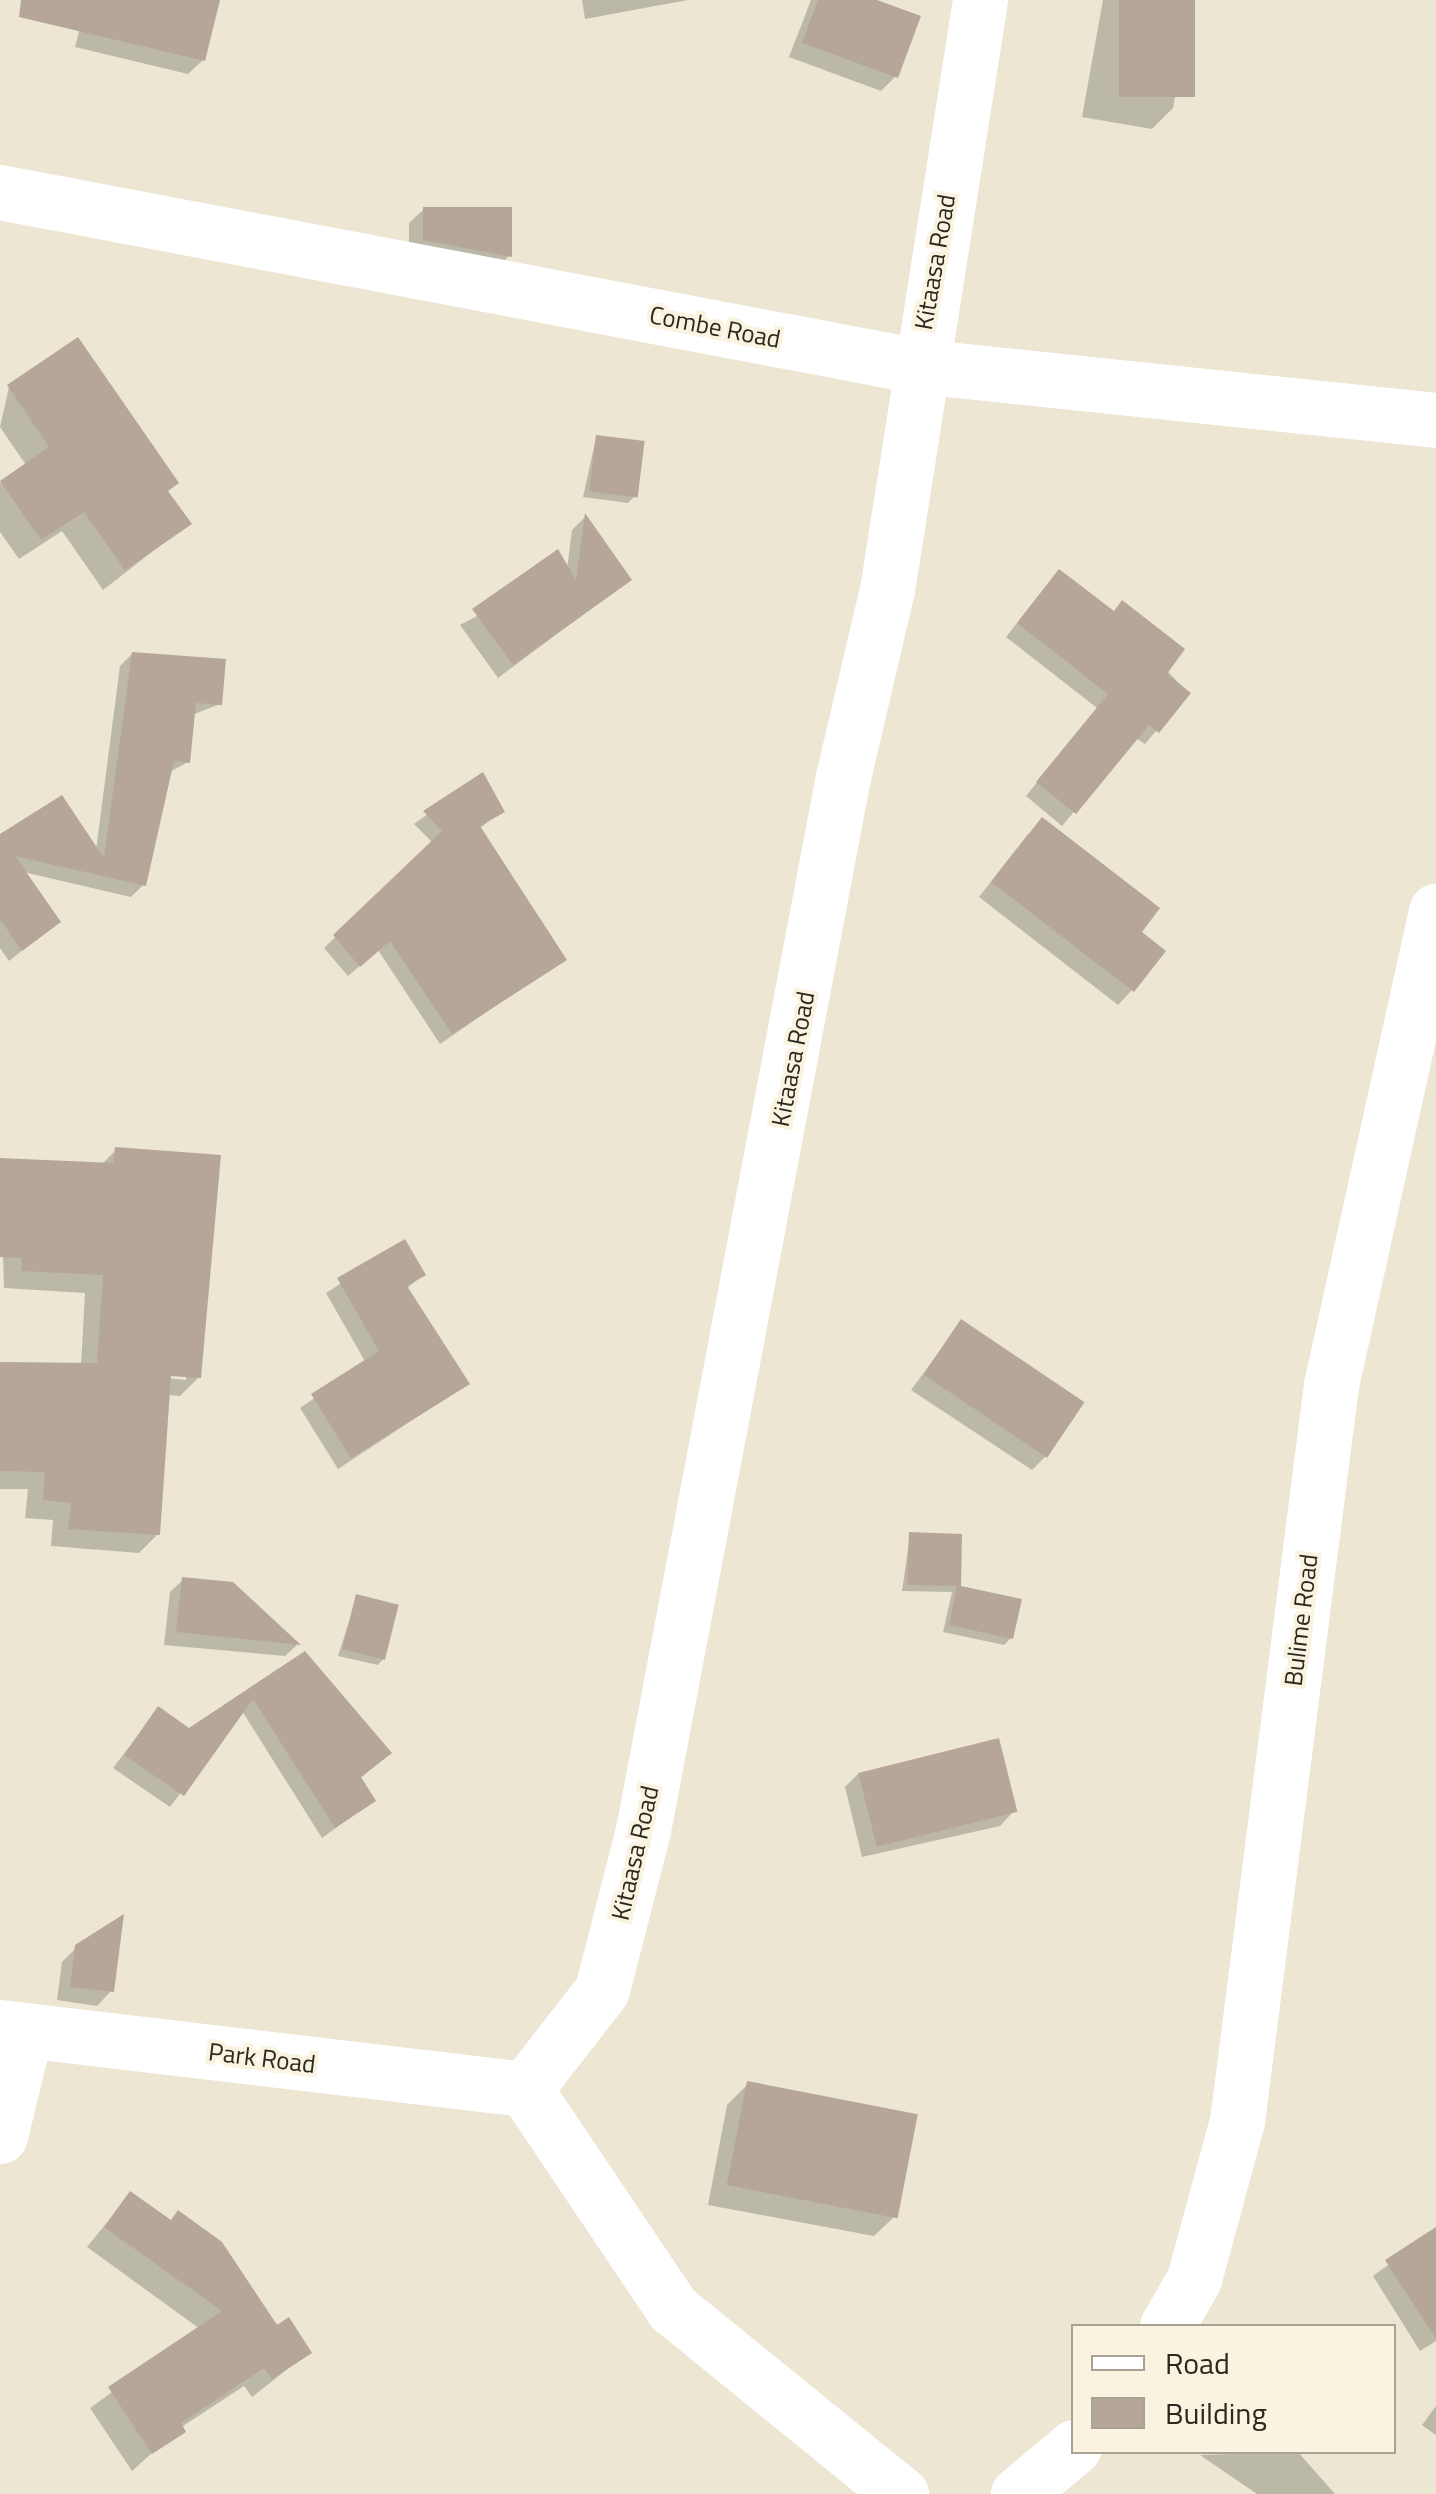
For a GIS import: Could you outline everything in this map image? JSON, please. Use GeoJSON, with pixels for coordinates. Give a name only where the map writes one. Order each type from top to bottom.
{"type":"FeatureCollection","features":[{"type":"Feature","properties":{"kind":"street","name":"Kitaasa Road"},"geometry":{"type":"LineString","coordinates":[[525,2089],[602,1990],[643,1830],[887,590],[918,366],[980,0]]}},
{"type":"Feature","properties":{"kind":"street","name":"Combe Road"},"geometry":{"type":"LineString","coordinates":[[0,192],[918,366],[1436,420]]}},
{"type":"Feature","properties":{"kind":"street","name":"Bulime Road"},"geometry":{"type":"LineString","coordinates":[[1168,2324],[1194,2279],[1237,2120],[1331,1385],[1436,910]]}},
{"type":"Feature","properties":{"kind":"street","name":"Park Road"},"geometry":{"type":"LineString","coordinates":[[12,2030],[525,2089]]}},
{"type":"Feature","properties":{"kind":"street"},"geometry":{"type":"LineString","coordinates":[[0,2136],[12,2030]]}},
{"type":"Feature","properties":{"kind":"street"},"geometry":{"type":"LineString","coordinates":[[525,2089],[673,2308],[901,2494]]}},
{"type":"Feature","properties":{"kind":"street"},"geometry":{"type":"LineString","coordinates":[[1018,2494],[1071,2450]]}},
{"type":"Feature","properties":{"kind":"building"},"geometry":{"type":"Polygon","coordinates":[[[21,0],[220,0],[205,61],[19,17],[21,0]]]}},
{"type":"Feature","properties":{"kind":"building"},"geometry":{"type":"Polygon","coordinates":[[[818,0],[877,0],[921,16],[898,78],[802,43],[818,0]]]}},
{"type":"Feature","properties":{"kind":"building"},"geometry":{"type":"Polygon","coordinates":[[[1119,0],[1195,0],[1195,97],[1119,97],[1119,0]]]}},
{"type":"Feature","properties":{"kind":"building"},"geometry":{"type":"Polygon","coordinates":[[[423,207],[512,207],[512,257],[423,240],[423,207]]]}},
{"type":"Feature","properties":{"kind":"building"},"geometry":{"type":"Polygon","coordinates":[[[78,337],[179,483],[168,491],[192,524],[125,570],[84,512],[41,540],[0,481],[49,447],[7,385],[78,337]]]}},
{"type":"Feature","properties":{"kind":"building"},"geometry":{"type":"Polygon","coordinates":[[[596,435],[645,441],[638,498],[589,492],[596,435]]]}},
{"type":"Feature","properties":{"kind":"building"},"geometry":{"type":"Polygon","coordinates":[[[585,513],[632,580],[513,665],[472,609],[558,549],[576,580],[585,513]]]}},
{"type":"Feature","properties":{"kind":"building"},"geometry":{"type":"Polygon","coordinates":[[[1059,569],[1114,611],[1122,600],[1185,649],[1167,674],[1191,693],[1159,733],[1149,725],[1076,814],[1036,782],[1108,694],[1017,623],[1059,569]]]}},
{"type":"Feature","properties":{"kind":"building"},"geometry":{"type":"Polygon","coordinates":[[[132,652],[226,659],[222,705],[196,703],[190,763],[174,761],[146,886],[15,856],[61,922],[22,951],[0,919],[0,834],[62,795],[104,858],[132,652]]]}},
{"type":"Feature","properties":{"kind":"building"},"geometry":{"type":"Polygon","coordinates":[[[483,772],[505,812],[480,826],[567,960],[452,1034],[390,941],[360,967],[333,935],[442,831],[423,811],[483,772]]]}},
{"type":"Feature","properties":{"kind":"building"},"geometry":{"type":"Polygon","coordinates":[[[1042,817],[1160,908],[1142,932],[1166,951],[1134,992],[991,882],[1042,817]]]}},
{"type":"Feature","properties":{"kind":"building"},"geometry":{"type":"Polygon","coordinates":[[[115,1147],[221,1155],[201,1378],[171,1376],[160,1535],[68,1529],[71,1503],[43,1500],[45,1472],[0,1471],[0,1362],[97,1363],[103,1275],[21,1271],[22,1258],[0,1257],[0,1158],[113,1163],[115,1147]]]}},
{"type":"Feature","properties":{"kind":"building"},"geometry":{"type":"Polygon","coordinates":[[[405,1239],[426,1275],[407,1286],[470,1384],[351,1458],[311,1394],[379,1351],[337,1278],[405,1239]]]}},
{"type":"Feature","properties":{"kind":"building"},"geometry":{"type":"Polygon","coordinates":[[[961,1319],[1085,1402],[1047,1458],[924,1375],[961,1319]]]}},
{"type":"Feature","properties":{"kind":"building"},"geometry":{"type":"Polygon","coordinates":[[[909,1532],[962,1534],[961,1586],[1022,1599],[1013,1639],[949,1625],[957,1586],[907,1585],[909,1532]]]}},
{"type":"Feature","properties":{"kind":"building"},"geometry":{"type":"Polygon","coordinates":[[[182,1577],[233,1582],[301,1645],[176,1632],[182,1577]]]}},
{"type":"Feature","properties":{"kind":"building"},"geometry":{"type":"Polygon","coordinates":[[[356,1594],[399,1605],[385,1660],[342,1649],[356,1594]]]}},
{"type":"Feature","properties":{"kind":"building"},"geometry":{"type":"Polygon","coordinates":[[[305,1651],[392,1753],[361,1777],[376,1801],[335,1828],[253,1699],[184,1796],[124,1755],[158,1706],[189,1728],[305,1651]]]}},
{"type":"Feature","properties":{"kind":"building"},"geometry":{"type":"Polygon","coordinates":[[[999,1738],[1017,1812],[877,1847],[858,1773],[999,1738]]]}},
{"type":"Feature","properties":{"kind":"building"},"geometry":{"type":"Polygon","coordinates":[[[124,1914],[114,1992],[70,1987],[75,1945],[124,1914]]]}},
{"type":"Feature","properties":{"kind":"building"},"geometry":{"type":"Polygon","coordinates":[[[747,2081],[918,2114],[898,2218],[727,2185],[747,2081]]]}},
{"type":"Feature","properties":{"kind":"building"},"geometry":{"type":"Polygon","coordinates":[[[130,2191],[171,2220],[178,2210],[222,2242],[277,2325],[289,2317],[312,2353],[272,2379],[264,2368],[181,2423],[186,2432],[152,2454],[108,2387],[222,2311],[104,2227],[130,2191]]]}},
{"type":"Feature","properties":{"kind":"building"},"geometry":{"type":"Polygon","coordinates":[[[1436,2227],[1436,2339],[1385,2260],[1436,2227]]]}}]}
